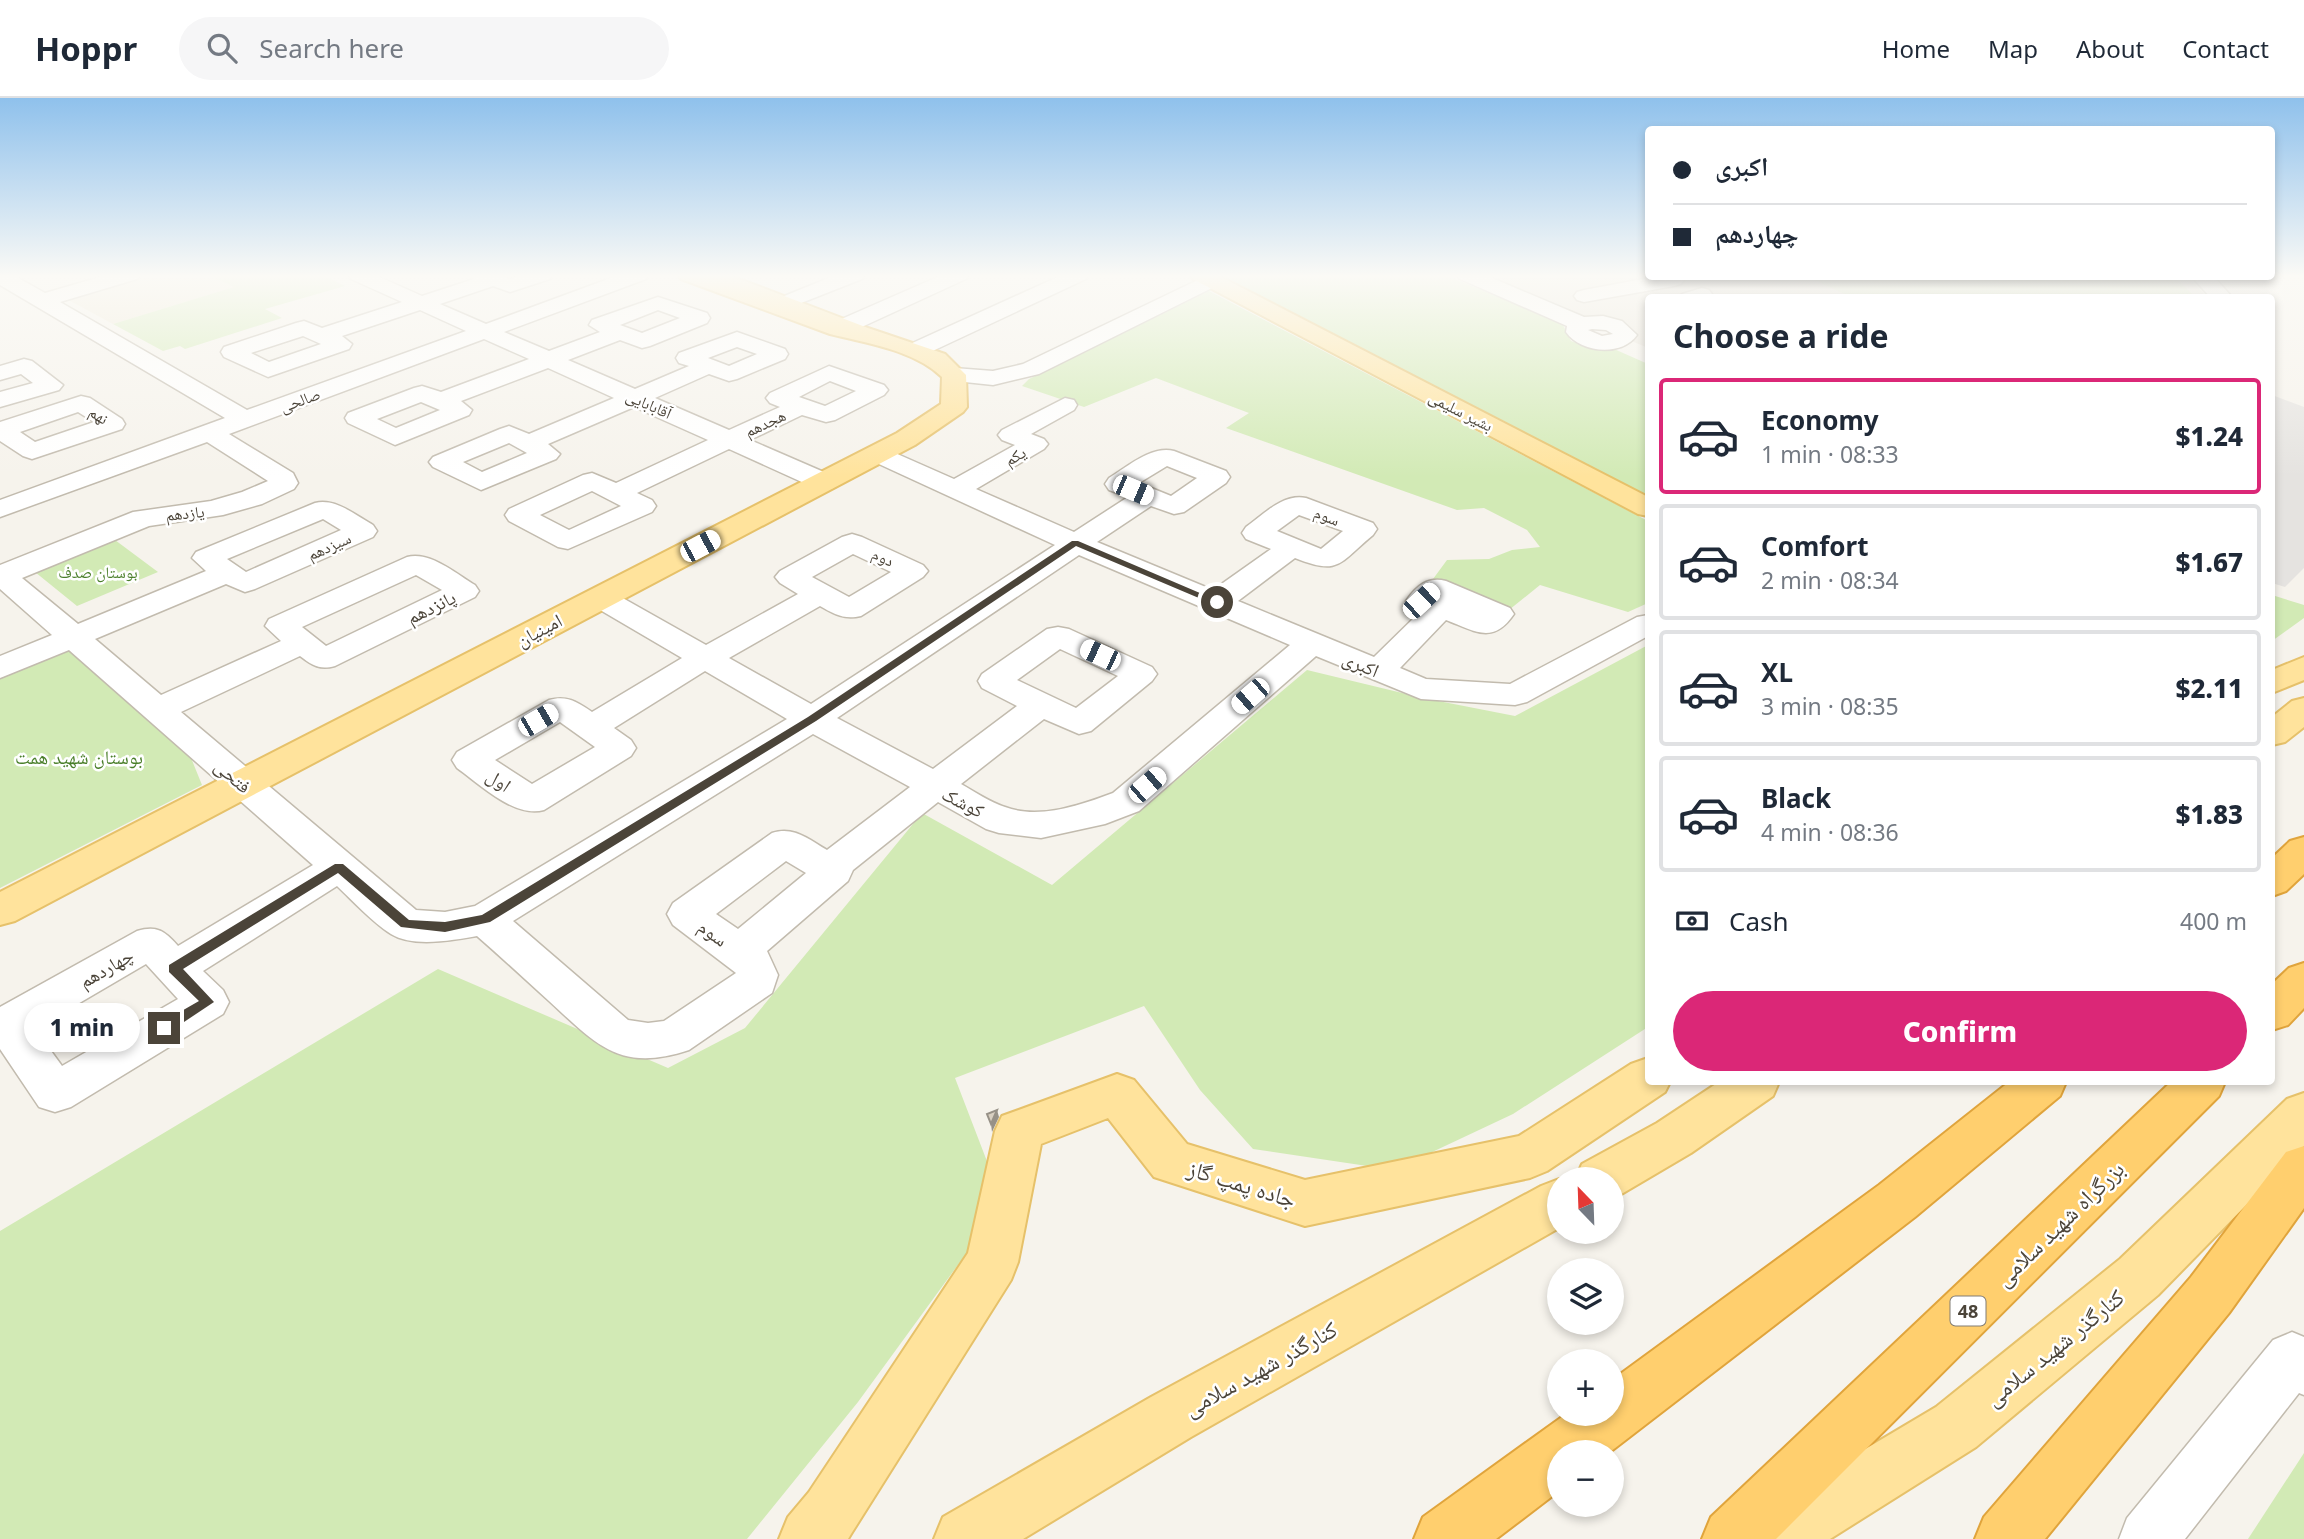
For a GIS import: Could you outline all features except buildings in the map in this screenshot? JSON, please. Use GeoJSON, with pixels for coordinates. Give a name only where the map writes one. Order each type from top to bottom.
{"type":"FeatureCollection","features":[{"type":"Feature","properties":{"kind":"highway"},"geometry":{"type":"LineString","coordinates":[[2275,878],[2304,851]]}},
{"type":"Feature","properties":{"kind":"highway"},"geometry":{"type":"LineString","coordinates":[[2275,1009],[2304,980]]}},
{"type":"Feature","properties":{"kind":"highway"},"geometry":{"type":"LineString","coordinates":[[1580,1440],[1897,1202],[2039,1085]]}},
{"type":"Feature","properties":{"kind":"highway","name":"بزرگراه شهید سلامی"},"geometry":{"type":"LineString","coordinates":[[1733,1539],[2199,1085]]}},
{"type":"Feature","properties":{"kind":"highway"},"geometry":{"type":"LineString","coordinates":[[2006,1539],[2210,1295],[2304,1168]]}},
{"type":"Feature","properties":{"kind":"highway"},"geometry":{"type":"LineString","coordinates":[[1445,1539],[1547,1464]]}},
{"type":"Feature","properties":{"kind":"main road"},"geometry":{"type":"LineString","coordinates":[[892,342],[937,359],[954,376]]}},
{"type":"Feature","properties":{"kind":"main road","name":"بشیر سلیمی"},"geometry":{"type":"LineString","coordinates":[[1329,342],[1645,506]]}},
{"type":"Feature","properties":{"kind":"main road","name":"امینیان"},"geometry":{"type":"LineString","coordinates":[[0,910],[906,439],[954,407],[954,376]]}},
{"type":"Feature","properties":{"kind":"main road"},"geometry":{"type":"LineString","coordinates":[[2275,682],[2304,667]]}},
{"type":"Feature","properties":{"kind":"main road"},"geometry":{"type":"LineString","coordinates":[[2275,732],[2304,709]]}},
{"type":"Feature","properties":{"kind":"main road","name":"جاده پمپ گاز"},"geometry":{"type":"LineString","coordinates":[[810,1539],[830,1513],[992,1262],[1019,1130],[1117,1094],[1171,1161],[1305,1203],[1530,1156],[1645,1079]]}},
{"type":"Feature","properties":{"kind":"main road"},"geometry":{"type":"LineString","coordinates":[[1623,1167],[1674,1139],[1752,1085]]}},
{"type":"Feature","properties":{"kind":"main road","name":"کنارگذر شهید سلامی"},"geometry":{"type":"LineString","coordinates":[[1773,1539],[1956,1427],[2139,1277],[2304,1114]]}},
{"type":"Feature","properties":{"kind":"main road","name":"کنارگذر شهید سلامی"},"geometry":{"type":"LineString","coordinates":[[965,1539],[1171,1417],[1547,1209]]}},
{"type":"Feature","properties":{"kind":"street"},"geometry":{"type":"LineString","coordinates":[[113,342],[246,420]]}},
{"type":"Feature","properties":{"kind":"street","name":"صالحی"},"geometry":{"type":"LineString","coordinates":[[0,509],[455,342]]}},
{"type":"Feature","properties":{"kind":"street","name":"آقابابایی"},"geometry":{"type":"LineString","coordinates":[[510,342],[824,482]]}},
{"type":"Feature","properties":{"kind":"street"},"geometry":{"type":"LineString","coordinates":[[440,401],[594,342]]}},
{"type":"Feature","properties":{"kind":"street"},"geometry":{"type":"LineString","coordinates":[[916,350],[933,342]]}},
{"type":"Feature","properties":{"kind":"street"},"geometry":{"type":"LineString","coordinates":[[954,376],[993,377],[1031,369],[1082,342]]}},
{"type":"Feature","properties":{"kind":"street"},"geometry":{"type":"LineString","coordinates":[[0,373],[24,366],[51,385],[0,400]]}},
{"type":"Feature","properties":{"kind":"street"},"geometry":{"type":"LineString","coordinates":[[528,443],[709,366]]}},
{"type":"Feature","properties":{"kind":"street","name":"یکم"},"geometry":{"type":"LineString","coordinates":[[956,489],[1035,444],[1011,435],[1065,405]]}},
{"type":"Feature","properties":{"kind":"street","name":"هجدهم"},"geometry":{"type":"LineString","coordinates":[[729,440],[801,406]]}},
{"type":"Feature","properties":{"kind":"street","name":"یازدهم"},"geometry":{"type":"LineString","coordinates":[[1,575],[144,518],[213,509],[251,498],[285,483],[284,479],[210,433]]}},
{"type":"Feature","properties":{"kind":"street"},"geometry":{"type":"LineString","coordinates":[[616,493],[729,440]]}},
{"type":"Feature","properties":{"kind":"street","name":"اکبری"},"geometry":{"type":"LineString","coordinates":[[877,454],[1075,542],[1421,689],[1515,695],[1645,626]]}},
{"type":"Feature","properties":{"kind":"street"},"geometry":{"type":"LineString","coordinates":[[739,951],[752,961],[759,971],[757,981],[674,1037],[639,1040],[612,1033],[485,919],[812,719],[1147,496]]}},
{"type":"Feature","properties":{"kind":"street"},"geometry":{"type":"LineString","coordinates":[[1217,602],[1292,547]]}},
{"type":"Feature","properties":{"kind":"street","name":"پانزدهم"},"geometry":{"type":"LineString","coordinates":[[417,563],[464,591],[324,659],[303,643],[280,626],[417,563]]}},
{"type":"Feature","properties":{"kind":"street"},"geometry":{"type":"LineString","coordinates":[[0,668],[229,573]]}},
{"type":"Feature","properties":{"kind":"street","name":"فتحی"},"geometry":{"type":"LineString","coordinates":[[1,575],[406,924],[445,927],[485,919]]}},
{"type":"Feature","properties":{"kind":"street"},"geometry":{"type":"LineString","coordinates":[[591,727],[705,657],[820,594]]}},
{"type":"Feature","properties":{"kind":"street","name":"کوشک"},"geometry":{"type":"LineString","coordinates":[[601,598],[812,719],[999,820],[1041,825],[1092,816],[1126,802],[1312,643]]}},
{"type":"Feature","properties":{"kind":"street"},"geometry":{"type":"LineString","coordinates":[[1379,671],[1441,608]]}},
{"type":"Feature","properties":{"kind":"street"},"geometry":{"type":"LineString","coordinates":[[157,710],[303,643]]}},
{"type":"Feature","properties":{"kind":"street","name":"سوم"},"geometry":{"type":"LineString","coordinates":[[828,869],[1041,704]]}},
{"type":"Feature","properties":{"kind":"street","name":"سوم"},"geometry":{"type":"LineString","coordinates":[[785,842],[828,869],[834,871],[739,951],[687,914],[785,842]]}},
{"type":"Feature","properties":{"kind":"street"},"geometry":{"type":"LineString","coordinates":[[174,969],[339,867]]}},
{"type":"Feature","properties":{"kind":"street"},"geometry":{"type":"LineString","coordinates":[[2148,1539],[2292,1359],[2304,1368]]}},
{"type":"Feature","properties":{"kind":"green space"},"geometry":{"type":"Polygon","coordinates":[[[147,342],[206,342],[185,349],[180,346],[163,351],[147,342]]]}},
{"type":"Feature","properties":{"kind":"green space"},"geometry":{"type":"Polygon","coordinates":[[[1104,342],[1307,342],[1645,519],[1645,604],[1628,612],[1540,585],[1504,614],[1433,579],[1447,560],[1489,559],[1512,550],[1540,547],[1527,530],[1484,508],[1457,510],[1226,428],[1249,413],[1156,378],[1084,407],[1022,386],[1029,379],[1104,342]]]}},
{"type":"Feature","properties":{"kind":"green space"},"geometry":{"type":"Polygon","coordinates":[[[1346,342],[1575,342],[1593,348],[1614,349],[1645,363],[1645,496],[1346,342]]]}},
{"type":"Feature","properties":{"kind":"green space","name":"بوستان صدف"},"geometry":{"type":"Polygon","coordinates":[[[115,540],[158,572],[77,606],[35,572],[115,540]]]}},
{"type":"Feature","properties":{"kind":"green space"},"geometry":{"type":"Polygon","coordinates":[[[2275,596],[2304,605],[2304,618],[2275,639],[2275,596]]]}},
{"type":"Feature","properties":{"kind":"green space"},"geometry":{"type":"Polygon","coordinates":[[[1645,647],[1645,1029],[1513,1114],[1394,1170],[1253,1149],[1200,1090],[1144,1006],[955,1078],[1003,1203],[858,1402],[747,1539],[0,1539],[0,1231],[438,969],[668,1068],[745,1028],[922,813],[1052,885],[1307,670],[1423,698],[1515,716],[1645,647]]]}},
{"type":"Feature","properties":{"kind":"green space","name":"بوستان شهید همت"},"geometry":{"type":"Polygon","coordinates":[[[72,650],[187,748],[202,785],[0,888],[0,678],[72,650]]]}},
{"type":"Feature","properties":{"kind":"green space"},"geometry":{"type":"Polygon","coordinates":[[[2304,1453],[2304,1539],[2248,1539],[2304,1453]]]}},
{"type":"Feature","properties":{"kind":"shaded area"},"geometry":{"type":"Polygon","coordinates":[[[2275,396],[2304,407],[2304,568],[2285,587],[2275,584],[2275,396]]]}},
{"type":"Feature","properties":{"kind":"route"},"geometry":{"type":"LineString","coordinates":[[164,1028],[208,1002],[174,969],[339,867],[406,924],[445,927],[485,919],[812,719],[1075,542],[1217,602]]}}]}
